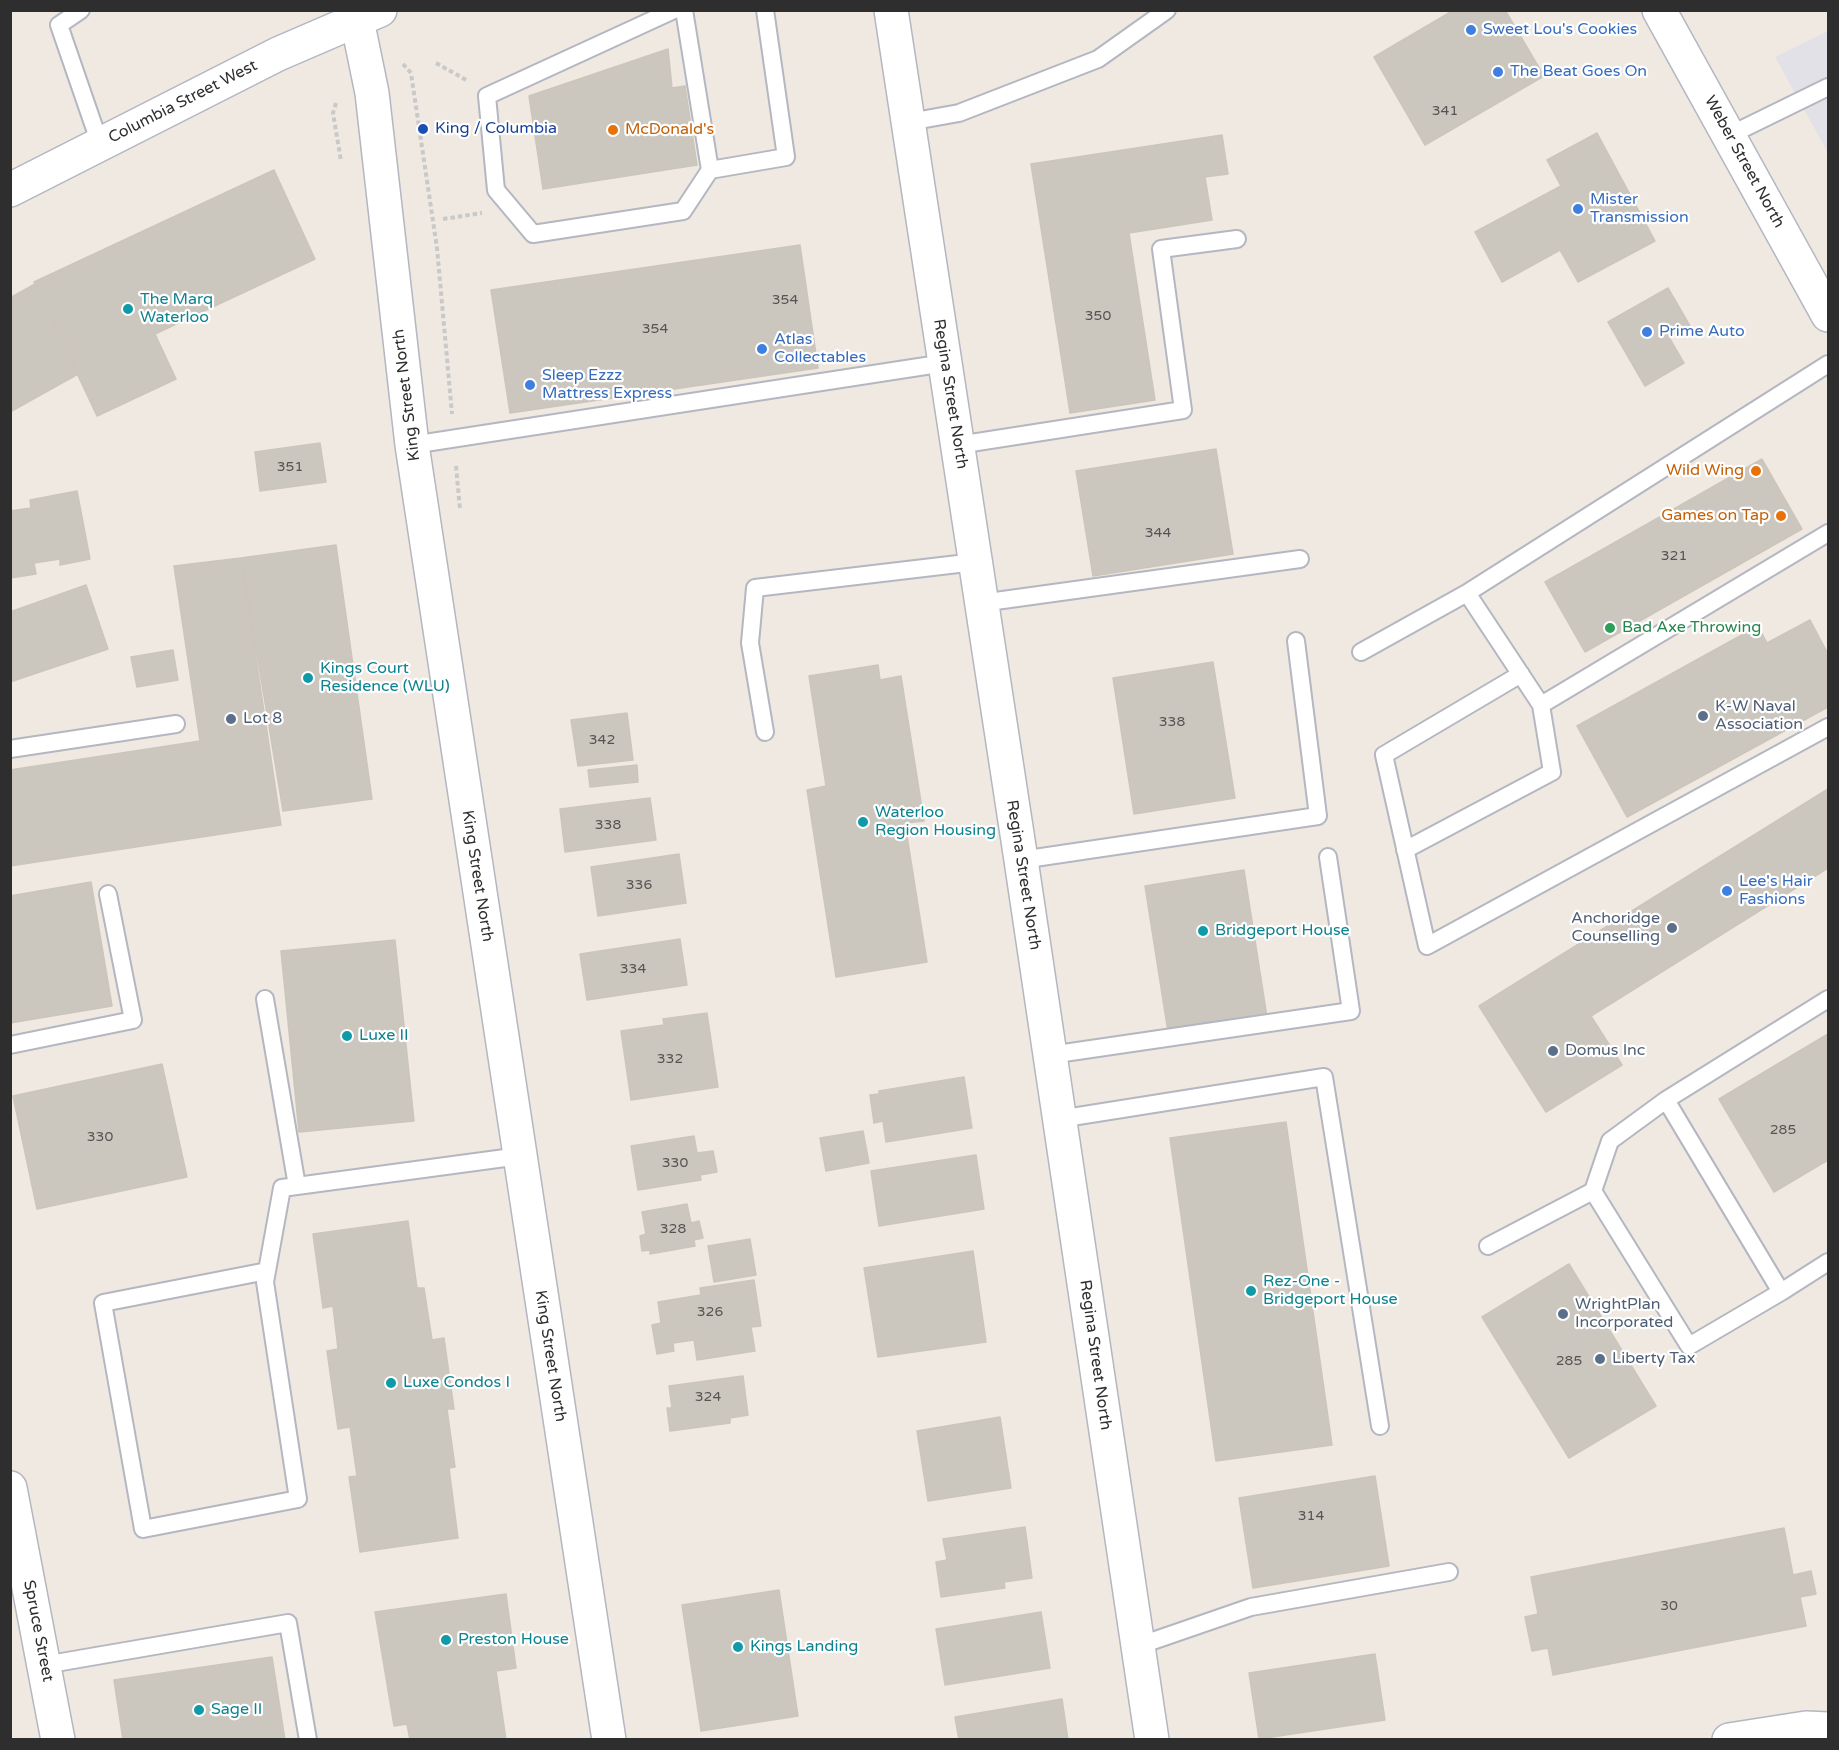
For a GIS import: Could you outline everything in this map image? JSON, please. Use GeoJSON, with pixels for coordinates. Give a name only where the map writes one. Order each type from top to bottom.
{"type":"FeatureCollection","features":[{"type":"Feature","properties":{"kind":"main road","name":"Regina Street North"},"geometry":{"type":"LineString","coordinates":[[891,10],[1152,1740]]}},
{"type":"Feature","properties":{"kind":"main road","name":"Weber Street North"},"geometry":{"type":"LineString","coordinates":[[1659,10],[1828,315]]}},
{"type":"Feature","properties":{"kind":"main road","name":"Columbia Street West"},"geometry":{"type":"LineString","coordinates":[[10,190],[278,54],[364,14]]}},
{"type":"Feature","properties":{"kind":"main road","name":"King Street North"},"geometry":{"type":"LineString","coordinates":[[364,14],[412,445],[609,1740]]}},
{"type":"Feature","properties":{"kind":"main road","name":"Spruce Street"},"geometry":{"type":"LineString","coordinates":[[11,1491],[58,1740]]}},
{"type":"Feature","properties":{"kind":"main road"},"geometry":{"type":"LineString","coordinates":[[1729,1740],[1811,1732]]}},
{"type":"Feature","properties":{"kind":"lane"},"geometry":{"type":"LineString","coordinates":[[81,10],[59,25],[100,144]]}},
{"type":"Feature","properties":{"kind":"lane"},"geometry":{"type":"LineString","coordinates":[[674,10],[487,96],[496,190],[533,234],[683,211],[710,170],[684,10]]}},
{"type":"Feature","properties":{"kind":"lane"},"geometry":{"type":"LineString","coordinates":[[710,170],[786,157],[765,10]]}},
{"type":"Feature","properties":{"kind":"lane"},"geometry":{"type":"LineString","coordinates":[[909,122],[959,112],[1098,59],[1167,10]]}},
{"type":"Feature","properties":{"kind":"lane"},"geometry":{"type":"LineString","coordinates":[[1730,135],[1828,87]]}},
{"type":"Feature","properties":{"kind":"lane"},"geometry":{"type":"LineString","coordinates":[[958,445],[1183,410],[1161,249],[1237,239]]}},
{"type":"Feature","properties":{"kind":"lane"},"geometry":{"type":"LineString","coordinates":[[412,445],[945,363]]}},
{"type":"Feature","properties":{"kind":"lane"},"geometry":{"type":"LineString","coordinates":[[1361,652],[1467,592],[1828,364]]}},
{"type":"Feature","properties":{"kind":"lane"},"geometry":{"type":"LineString","coordinates":[[1541,705],[1828,533]]}},
{"type":"Feature","properties":{"kind":"lane"},"geometry":{"type":"LineString","coordinates":[[981,603],[1299,559]]}},
{"type":"Feature","properties":{"kind":"lane"},"geometry":{"type":"LineString","coordinates":[[765,732],[750,643],[755,588],[975,562]]}},
{"type":"Feature","properties":{"kind":"lane"},"geometry":{"type":"LineString","coordinates":[[1406,850],[1552,772],[1541,705],[1467,592]]}},
{"type":"Feature","properties":{"kind":"lane"},"geometry":{"type":"LineString","coordinates":[[1021,860],[1318,816],[1296,641]]}},
{"type":"Feature","properties":{"kind":"lane"},"geometry":{"type":"LineString","coordinates":[[1521,674],[1384,755],[1427,946],[1828,727]]}},
{"type":"Feature","properties":{"kind":"lane"},"geometry":{"type":"LineString","coordinates":[[10,749],[177,724]]}},
{"type":"Feature","properties":{"kind":"lane"},"geometry":{"type":"LineString","coordinates":[[1050,1055],[1351,1011],[1328,857]]}},
{"type":"Feature","properties":{"kind":"lane"},"geometry":{"type":"LineString","coordinates":[[10,1046],[133,1020],[108,894]]}},
{"type":"Feature","properties":{"kind":"lane"},"geometry":{"type":"LineString","coordinates":[[265,999],[297,1186]]}},
{"type":"Feature","properties":{"kind":"lane"},"geometry":{"type":"LineString","coordinates":[[1488,1246],[1593,1191],[1610,1141],[1666,1100],[1828,999]]}},
{"type":"Feature","properties":{"kind":"lane"},"geometry":{"type":"LineString","coordinates":[[1059,1119],[1324,1077],[1380,1426]]}},
{"type":"Feature","properties":{"kind":"lane"},"geometry":{"type":"LineString","coordinates":[[1666,1100],[1781,1292]]}},
{"type":"Feature","properties":{"kind":"lane"},"geometry":{"type":"LineString","coordinates":[[267,1271],[103,1303],[143,1529],[298,1499],[265,1282],[267,1271],[282,1188],[520,1156]]}},
{"type":"Feature","properties":{"kind":"lane"},"geometry":{"type":"LineString","coordinates":[[1593,1191],[1689,1346],[1828,1262]]}},
{"type":"Feature","properties":{"kind":"lane"},"geometry":{"type":"LineString","coordinates":[[1138,1646],[1251,1607],[1449,1572]]}},
{"type":"Feature","properties":{"kind":"lane"},"geometry":{"type":"LineString","coordinates":[[44,1665],[288,1623],[308,1740]]}},
{"type":"Feature","properties":{"kind":"path"},"geometry":{"type":"LineString","coordinates":[[443,219],[488,213],[506,202]]}},
{"type":"Feature","properties":{"kind":"shaded area"},"geometry":{"type":"Polygon","coordinates":[[[1828,31],[1828,153],[1775,57],[1828,31]]]}},
{"type":"Feature","properties":{"kind":"building"},"geometry":{"type":"Polygon","coordinates":[[[1454,10],[1505,10],[1544,76],[1425,145],[1374,57],[1454,10]]]}},
{"type":"Feature","properties":{"kind":"building","name":"McDonald's"},"geometry":{"type":"Polygon","coordinates":[[[668,49],[672,88],[685,86],[697,165],[543,189],[529,96],[668,49]]]}},
{"type":"Feature","properties":{"kind":"building","name":"Mister Transmission"},"geometry":{"type":"Polygon","coordinates":[[[1597,133],[1655,241],[1578,282],[1560,250],[1502,282],[1475,232],[1561,186],[1547,160],[1597,133]]]}},
{"type":"Feature","properties":{"kind":"building"},"geometry":{"type":"Polygon","coordinates":[[[1222,135],[1228,174],[1205,177],[1212,220],[1129,233],[1155,400],[1070,413],[1031,164],[1222,135]]]}},
{"type":"Feature","properties":{"kind":"building","name":"The Marq Waterloo"},"geometry":{"type":"Polygon","coordinates":[[[274,170],[315,259],[155,334],[176,379],[97,416],[34,282],[274,170]]]}},
{"type":"Feature","properties":{"kind":"building"},"geometry":{"type":"Polygon","coordinates":[[[800,245],[818,368],[510,413],[491,290],[800,245]]]}},
{"type":"Feature","properties":{"kind":"building"},"geometry":{"type":"Polygon","coordinates":[[[35,284],[78,374],[10,412],[10,298],[35,284]]]}},
{"type":"Feature","properties":{"kind":"building","name":"Prime Auto"},"geometry":{"type":"Polygon","coordinates":[[[1668,288],[1690,326],[1669,337],[1684,363],[1645,386],[1608,322],[1668,288]]]}},
{"type":"Feature","properties":{"kind":"building"},"geometry":{"type":"Polygon","coordinates":[[[320,443],[326,482],[260,491],[255,452],[320,443]]]}},
{"type":"Feature","properties":{"kind":"building"},"geometry":{"type":"Polygon","coordinates":[[[1216,449],[1233,554],[1093,576],[1076,471],[1216,449]]]}},
{"type":"Feature","properties":{"kind":"building"},"geometry":{"type":"Polygon","coordinates":[[[1762,459],[1802,529],[1585,652],[1545,582],[1762,459]]]}},
{"type":"Feature","properties":{"kind":"building"},"geometry":{"type":"Polygon","coordinates":[[[77,491],[90,559],[60,565],[60,559],[34,563],[36,574],[10,578],[10,511],[31,508],[30,500],[77,491]]]}},
{"type":"Feature","properties":{"kind":"building","name":"Kings Court Residence (WLU)"},"geometry":{"type":"Polygon","coordinates":[[[336,545],[372,799],[283,811],[241,558],[336,545]]]}},
{"type":"Feature","properties":{"kind":"building","name":"Lot 8"},"geometry":{"type":"Polygon","coordinates":[[[241,558],[281,825],[10,866],[10,770],[200,741],[174,566],[241,558]]]}},
{"type":"Feature","properties":{"kind":"building"},"geometry":{"type":"Polygon","coordinates":[[[86,585],[108,649],[10,682],[10,612],[86,585]]]}},
{"type":"Feature","properties":{"kind":"building","name":"K-W Naval Association"},"geometry":{"type":"Polygon","coordinates":[[[1810,620],[1828,654],[1828,707],[1627,817],[1577,726],[1758,626],[1767,643],[1810,620]]]}},
{"type":"Feature","properties":{"kind":"building"},"geometry":{"type":"Polygon","coordinates":[[[173,650],[178,680],[137,687],[131,657],[173,650]]]}},
{"type":"Feature","properties":{"kind":"building"},"geometry":{"type":"Polygon","coordinates":[[[1213,662],[1235,798],[1134,814],[1113,678],[1213,662]]]}},
{"type":"Feature","properties":{"kind":"building","name":"Waterloo Region Housing"},"geometry":{"type":"Polygon","coordinates":[[[878,665],[880,680],[901,676],[924,821],[905,823],[927,962],[836,977],[807,790],[826,786],[809,676],[878,665]]]}},
{"type":"Feature","properties":{"kind":"building"},"geometry":{"type":"Polygon","coordinates":[[[627,713],[633,760],[578,766],[571,720],[627,713]]]}},
{"type":"Feature","properties":{"kind":"building"},"geometry":{"type":"Polygon","coordinates":[[[637,765],[638,782],[590,787],[588,770],[637,765]]]}},
{"type":"Feature","properties":{"kind":"building"},"geometry":{"type":"Polygon","coordinates":[[[1828,789],[1828,868],[1591,1016],[1622,1065],[1546,1112],[1479,1006],[1828,789]]]}},
{"type":"Feature","properties":{"kind":"building"},"geometry":{"type":"Polygon","coordinates":[[[650,798],[656,840],[565,852],[560,809],[650,798]]]}},
{"type":"Feature","properties":{"kind":"building"},"geometry":{"type":"Polygon","coordinates":[[[679,854],[686,903],[598,916],[591,867],[679,854]]]}},
{"type":"Feature","properties":{"kind":"building","name":"Bridgeport House"},"geometry":{"type":"Polygon","coordinates":[[[1244,870],[1267,1017],[1168,1032],[1145,886],[1244,870]]]}},
{"type":"Feature","properties":{"kind":"building"},"geometry":{"type":"Polygon","coordinates":[[[91,882],[112,1006],[10,1023],[10,896],[91,882]]]}},
{"type":"Feature","properties":{"kind":"building"},"geometry":{"type":"Polygon","coordinates":[[[680,939],[687,985],[587,1000],[580,954],[680,939]]]}},
{"type":"Feature","properties":{"kind":"building","name":"Luxe II"},"geometry":{"type":"Polygon","coordinates":[[[395,940],[414,1121],[299,1132],[281,951],[395,940]]]}},
{"type":"Feature","properties":{"kind":"building"},"geometry":{"type":"Polygon","coordinates":[[[707,1013],[718,1087],[631,1100],[621,1031],[664,1025],[663,1019],[707,1013]]]}},
{"type":"Feature","properties":{"kind":"building"},"geometry":{"type":"Polygon","coordinates":[[[1828,1034],[1828,1160],[1774,1192],[1719,1099],[1828,1034]]]}},
{"type":"Feature","properties":{"kind":"building"},"geometry":{"type":"Polygon","coordinates":[[[162,1064],[187,1177],[37,1209],[13,1096],[162,1064]]]}},
{"type":"Feature","properties":{"kind":"building"},"geometry":{"type":"Polygon","coordinates":[[[964,1077],[972,1128],[886,1142],[883,1121],[874,1123],[870,1095],[879,1094],[879,1091],[964,1077]]]}},
{"type":"Feature","properties":{"kind":"building","name":"Rez-One - Bridgeport House"},"geometry":{"type":"Polygon","coordinates":[[[1286,1122],[1332,1445],[1216,1461],[1170,1138],[1286,1122]]]}},
{"type":"Feature","properties":{"kind":"building"},"geometry":{"type":"Polygon","coordinates":[[[863,1131],[869,1163],[826,1171],[820,1138],[863,1131]]]}},
{"type":"Feature","properties":{"kind":"building"},"geometry":{"type":"Polygon","coordinates":[[[694,1136],[697,1153],[713,1151],[717,1172],[700,1175],[701,1180],[638,1190],[631,1146],[694,1136]]]}},
{"type":"Feature","properties":{"kind":"building"},"geometry":{"type":"Polygon","coordinates":[[[976,1155],[984,1209],[879,1226],[871,1171],[976,1155]]]}},
{"type":"Feature","properties":{"kind":"building"},"geometry":{"type":"Polygon","coordinates":[[[687,1204],[691,1223],[699,1221],[703,1238],[694,1240],[695,1246],[650,1254],[650,1250],[642,1251],[640,1236],[646,1234],[642,1212],[687,1204]]]}},
{"type":"Feature","properties":{"kind":"building","name":"Luxe Condos I"},"geometry":{"type":"Polygon","coordinates":[[[408,1221],[417,1288],[424,1288],[432,1340],[444,1338],[454,1409],[447,1409],[455,1467],[449,1468],[458,1538],[360,1552],[349,1477],[357,1476],[350,1427],[338,1429],[327,1351],[338,1349],[333,1306],[323,1308],[313,1234],[408,1221]]]}},
{"type":"Feature","properties":{"kind":"building"},"geometry":{"type":"Polygon","coordinates":[[[750,1239],[756,1275],[714,1282],[708,1246],[750,1239]]]}},
{"type":"Feature","properties":{"kind":"building"},"geometry":{"type":"Polygon","coordinates":[[[973,1251],[986,1342],[878,1357],[864,1268],[973,1251]]]}},
{"type":"Feature","properties":{"kind":"building"},"geometry":{"type":"Polygon","coordinates":[[[1569,1264],[1656,1406],[1569,1458],[1482,1317],[1569,1264]]]}},
{"type":"Feature","properties":{"kind":"building"},"geometry":{"type":"Polygon","coordinates":[[[754,1280],[761,1326],[751,1327],[755,1351],[697,1360],[694,1340],[673,1343],[674,1351],[657,1354],[652,1325],[661,1323],[658,1302],[701,1295],[700,1288],[754,1280]]]}},
{"type":"Feature","properties":{"kind":"building"},"geometry":{"type":"Polygon","coordinates":[[[743,1376],[748,1415],[730,1418],[730,1423],[670,1431],[667,1408],[672,1408],[669,1386],[743,1376]]]}},
{"type":"Feature","properties":{"kind":"building"},"geometry":{"type":"Polygon","coordinates":[[[1000,1417],[1011,1488],[928,1501],[917,1431],[1000,1417]]]}},
{"type":"Feature","properties":{"kind":"building"},"geometry":{"type":"Polygon","coordinates":[[[1375,1476],[1389,1566],[1253,1588],[1239,1498],[1375,1476]]]}},
{"type":"Feature","properties":{"kind":"building"},"geometry":{"type":"Polygon","coordinates":[[[1025,1527],[1032,1578],[1004,1582],[1005,1588],[941,1597],[936,1562],[947,1560],[943,1539],[1025,1527]]]}},
{"type":"Feature","properties":{"kind":"building"},"geometry":{"type":"Polygon","coordinates":[[[1784,1528],[1793,1575],[1811,1571],[1816,1594],[1800,1597],[1806,1626],[1553,1675],[1548,1648],[1532,1651],[1525,1617],[1538,1614],[1531,1577],[1784,1528]]]}},
{"type":"Feature","properties":{"kind":"building","name":"Kings Landing"},"geometry":{"type":"Polygon","coordinates":[[[779,1590],[798,1716],[701,1731],[682,1605],[779,1590]]]}},
{"type":"Feature","properties":{"kind":"building","name":"Preston House"},"geometry":{"type":"Polygon","coordinates":[[[506,1594],[516,1668],[496,1671],[506,1740],[410,1740],[407,1724],[394,1726],[375,1612],[506,1594]]]}},
{"type":"Feature","properties":{"kind":"building"},"geometry":{"type":"Polygon","coordinates":[[[1041,1612],[1050,1668],[945,1685],[936,1629],[1041,1612]]]}},
{"type":"Feature","properties":{"kind":"building"},"geometry":{"type":"Polygon","coordinates":[[[1375,1654],[1385,1720],[1259,1739],[1249,1673],[1375,1654]]]}},
{"type":"Feature","properties":{"kind":"building","name":"Sage II"},"geometry":{"type":"Polygon","coordinates":[[[272,1657],[285,1740],[123,1740],[114,1680],[272,1657]]]}},
{"type":"Feature","properties":{"kind":"building"},"geometry":{"type":"Polygon","coordinates":[[[1062,1699],[1068,1740],[959,1740],[955,1717],[1062,1699]]]}},
{"type":"Feature","properties":{"kind":"place","name":"Sweet Lou's Cookies"},"geometry":{"type":"Point","coordinates":[1471,30]}},
{"type":"Feature","properties":{"kind":"place","name":"The Beat Goes On"},"geometry":{"type":"Point","coordinates":[1498,72]}},
{"type":"Feature","properties":{"kind":"place","name":"King / Columbia"},"geometry":{"type":"Point","coordinates":[423,129]}},
{"type":"Feature","properties":{"kind":"place","name":"McDonald's"},"geometry":{"type":"Point","coordinates":[613,130]}},
{"type":"Feature","properties":{"kind":"place","name":"Mister Transmission"},"geometry":{"type":"Point","coordinates":[1578,209]}},
{"type":"Feature","properties":{"kind":"place","name":"The Marq Waterloo"},"geometry":{"type":"Point","coordinates":[128,309]}},
{"type":"Feature","properties":{"kind":"place","name":"Prime Auto"},"geometry":{"type":"Point","coordinates":[1647,332]}},
{"type":"Feature","properties":{"kind":"place","name":"Atlas Collectables"},"geometry":{"type":"Point","coordinates":[762,349]}},
{"type":"Feature","properties":{"kind":"place","name":"Sleep Ezzz Mattress Express"},"geometry":{"type":"Point","coordinates":[530,385]}},
{"type":"Feature","properties":{"kind":"place","name":"Wild Wing"},"geometry":{"type":"Point","coordinates":[1756,471]}},
{"type":"Feature","properties":{"kind":"place","name":"Games on Tap"},"geometry":{"type":"Point","coordinates":[1781,516]}},
{"type":"Feature","properties":{"kind":"place","name":"Bad Axe Throwing"},"geometry":{"type":"Point","coordinates":[1610,628]}},
{"type":"Feature","properties":{"kind":"place","name":"Kings Court Residence (WLU)"},"geometry":{"type":"Point","coordinates":[308,678]}},
{"type":"Feature","properties":{"kind":"place","name":"K-W Naval Association"},"geometry":{"type":"Point","coordinates":[1703,716]}},
{"type":"Feature","properties":{"kind":"place","name":"Lot 8"},"geometry":{"type":"Point","coordinates":[231,719]}},
{"type":"Feature","properties":{"kind":"place","name":"Waterloo Region Housing"},"geometry":{"type":"Point","coordinates":[863,822]}},
{"type":"Feature","properties":{"kind":"place","name":"Lee's Hair Fashions"},"geometry":{"type":"Point","coordinates":[1727,891]}},
{"type":"Feature","properties":{"kind":"place","name":"Anchoridge Counselling"},"geometry":{"type":"Point","coordinates":[1672,928]}},
{"type":"Feature","properties":{"kind":"place","name":"Bridgeport House"},"geometry":{"type":"Point","coordinates":[1203,931]}},
{"type":"Feature","properties":{"kind":"place","name":"Luxe II"},"geometry":{"type":"Point","coordinates":[347,1036]}},
{"type":"Feature","properties":{"kind":"place","name":"Domus Inc"},"geometry":{"type":"Point","coordinates":[1553,1051]}},
{"type":"Feature","properties":{"kind":"place","name":"Rez-One - Bridgeport House"},"geometry":{"type":"Point","coordinates":[1251,1291]}},
{"type":"Feature","properties":{"kind":"place","name":"WrightPlan Incorporated"},"geometry":{"type":"Point","coordinates":[1563,1314]}},
{"type":"Feature","properties":{"kind":"place","name":"Liberty Tax"},"geometry":{"type":"Point","coordinates":[1600,1359]}},
{"type":"Feature","properties":{"kind":"place","name":"Luxe Condos I"},"geometry":{"type":"Point","coordinates":[391,1383]}},
{"type":"Feature","properties":{"kind":"place","name":"Preston House"},"geometry":{"type":"Point","coordinates":[446,1640]}},
{"type":"Feature","properties":{"kind":"place","name":"Kings Landing"},"geometry":{"type":"Point","coordinates":[738,1647]}},
{"type":"Feature","properties":{"kind":"place","name":"Sage II"},"geometry":{"type":"Point","coordinates":[199,1710]}}]}
